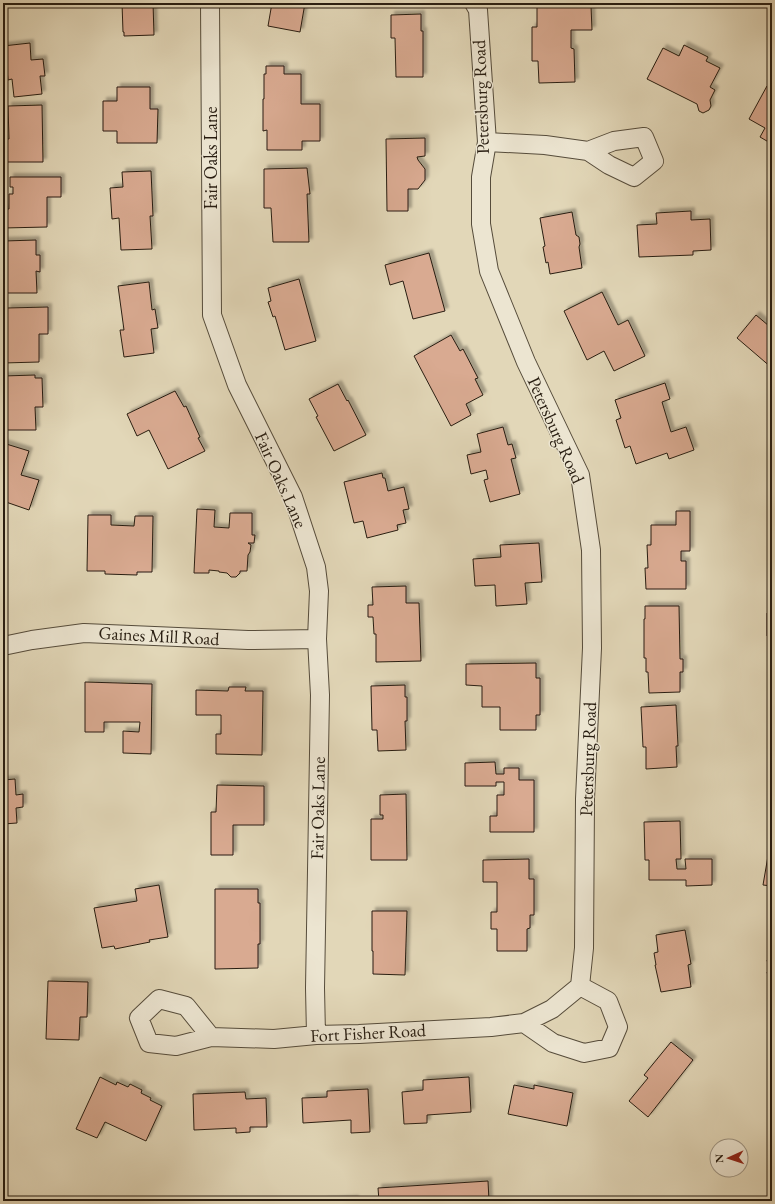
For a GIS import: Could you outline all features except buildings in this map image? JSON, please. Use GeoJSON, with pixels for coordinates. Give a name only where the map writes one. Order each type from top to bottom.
{"type":"FeatureCollection","features":[{"type":"Feature","properties":{"kind":"street","name":"Fair Oaks Lane"},"geometry":{"type":"LineString","coordinates":[[210,3],[212,315],[237,385],[293,497],[316,567],[319,591],[317,639],[320,695],[315,965],[316,1035]]}},
{"type":"Feature","properties":{"kind":"street","name":"Petersburg Road"},"geometry":{"type":"LineString","coordinates":[[474,3],[478,10],[487,142],[481,177],[481,224],[489,271],[526,362],[580,475],[591,550],[592,648],[585,799],[584,948],[580,986]]}},
{"type":"Feature","properties":{"kind":"street"},"geometry":{"type":"LineString","coordinates":[[487,142],[545,145],[588,150]]}},
{"type":"Feature","properties":{"kind":"street","name":"Gaines Mill Road"},"geometry":{"type":"LineString","coordinates":[[3,646],[32,640],[84,633],[248,640],[317,639]]}},
{"type":"Feature","properties":{"kind":"street"},"geometry":{"type":"LineString","coordinates":[[524,1023],[553,1044],[584,1053],[609,1048],[618,1027],[608,1001],[580,986]]}},
{"type":"Feature","properties":{"kind":"street","name":"Fort Fisher Road"},"geometry":{"type":"LineString","coordinates":[[211,1037],[274,1039],[316,1035],[359,1034],[524,1023],[552,1009],[580,986]]}}]}
